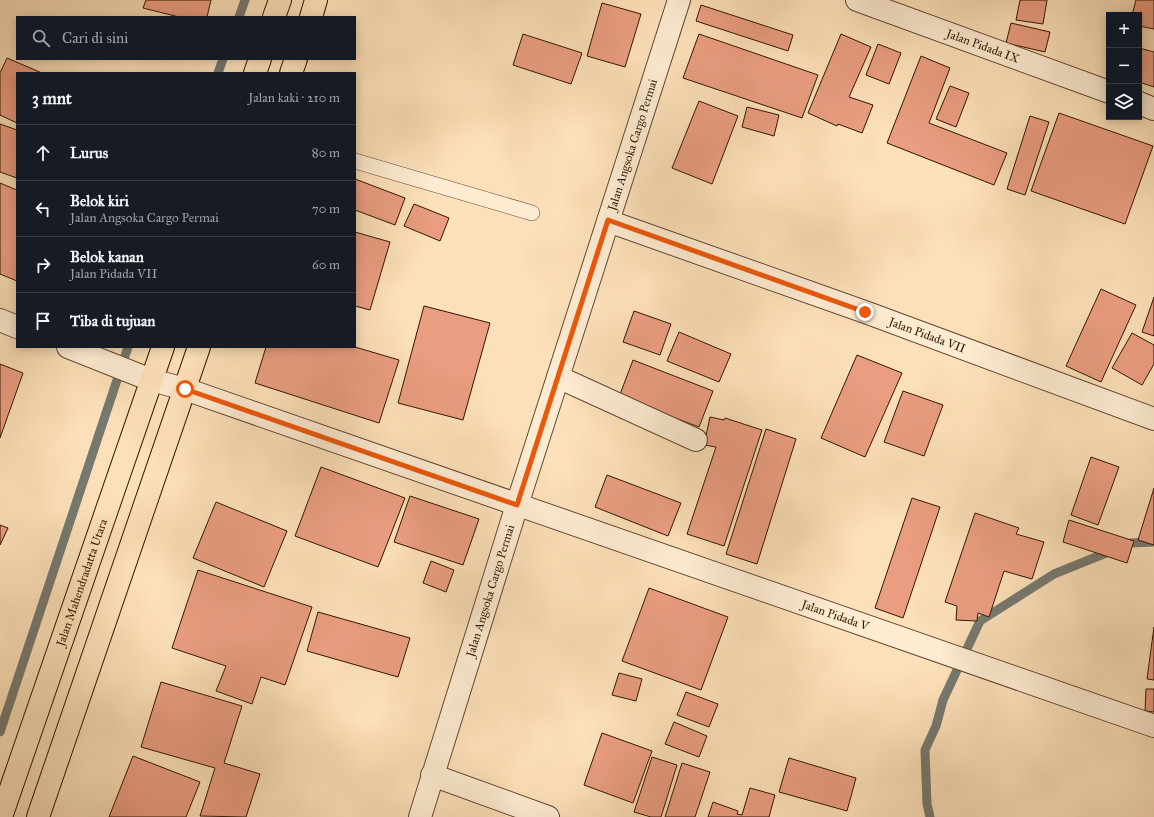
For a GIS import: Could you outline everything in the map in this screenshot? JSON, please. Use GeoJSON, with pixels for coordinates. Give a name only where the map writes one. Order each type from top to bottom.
{"type":"FeatureCollection","features":[{"type":"Feature","properties":{"kind":"highway"},"geometry":{"type":"LineString","coordinates":[[274,16],[280,0]]}},
{"type":"Feature","properties":{"kind":"highway"},"geometry":{"type":"LineString","coordinates":[[310,16],[316,0]]}},
{"type":"Feature","properties":{"kind":"highway"},"geometry":{"type":"LineString","coordinates":[[255,72],[260,60]]}},
{"type":"Feature","properties":{"kind":"highway"},"geometry":{"type":"LineString","coordinates":[[291,72],[296,60]]}},
{"type":"Feature","properties":{"kind":"highway","name":"Jalan Mahendradatta Utara"},"geometry":{"type":"LineString","coordinates":[[1,817],[162,348]]}},
{"type":"Feature","properties":{"kind":"highway"},"geometry":{"type":"LineString","coordinates":[[38,817],[199,348]]}},
{"type":"Feature","properties":{"kind":"street","name":"Jalan Angsoka Cargo Permai"},"geometry":{"type":"LineString","coordinates":[[420,817],[517,505],[679,0]]}},
{"type":"Feature","properties":{"kind":"street","name":"Jalan Pidada IX"},"geometry":{"type":"LineString","coordinates":[[857,0],[1106,91]]}},
{"type":"Feature","properties":{"kind":"street"},"geometry":{"type":"LineString","coordinates":[[1142,104],[1154,109]]}},
{"type":"Feature","properties":{"kind":"street","name":"Jalan Pidada VII"},"geometry":{"type":"LineString","coordinates":[[608,220],[872,314],[1154,419]]}},
{"type":"Feature","properties":{"kind":"street"},"geometry":{"type":"LineString","coordinates":[[0,320],[16,327]]}},
{"type":"Feature","properties":{"kind":"street","name":"Jalan Pidada V"},"geometry":{"type":"LineString","coordinates":[[71,348],[151,380],[185,389],[1154,726]]}},
{"type":"Feature","properties":{"kind":"street"},"geometry":{"type":"LineString","coordinates":[[558,377],[696,440]]}},
{"type":"Feature","properties":{"kind":"street"},"geometry":{"type":"LineString","coordinates":[[432,775],[548,817]]}},
{"type":"Feature","properties":{"kind":"lane"},"geometry":{"type":"LineString","coordinates":[[356,161],[532,212]]}},
{"type":"Feature","properties":{"kind":"building"},"geometry":{"type":"Polygon","coordinates":[[[146,0],[211,0],[207,16],[175,16],[143,8],[146,0]]]}},
{"type":"Feature","properties":{"kind":"building"},"geometry":{"type":"Polygon","coordinates":[[[1020,0],[1047,0],[1043,24],[1016,20],[1020,0]]]}},
{"type":"Feature","properties":{"kind":"building"},"geometry":{"type":"Polygon","coordinates":[[[1136,0],[1154,0],[1154,29],[1142,27],[1142,12],[1133,12],[1136,0]]]}},
{"type":"Feature","properties":{"kind":"building"},"geometry":{"type":"Polygon","coordinates":[[[602,3],[641,14],[625,67],[587,56],[602,3]]]}},
{"type":"Feature","properties":{"kind":"building"},"geometry":{"type":"Polygon","coordinates":[[[701,5],[793,35],[788,51],[696,21],[701,5]]]}},
{"type":"Feature","properties":{"kind":"building"},"geometry":{"type":"Polygon","coordinates":[[[1011,23],[1050,32],[1045,52],[1006,43],[1011,23]]]}},
{"type":"Feature","properties":{"kind":"building"},"geometry":{"type":"Polygon","coordinates":[[[523,34],[582,53],[571,84],[513,65],[523,34]]]}},
{"type":"Feature","properties":{"kind":"building"},"geometry":{"type":"Polygon","coordinates":[[[699,34],[818,75],[802,118],[683,78],[699,34]]]}},
{"type":"Feature","properties":{"kind":"building"},"geometry":{"type":"Polygon","coordinates":[[[841,34],[871,47],[849,97],[873,105],[862,133],[838,124],[837,126],[808,113],[841,34]]]}},
{"type":"Feature","properties":{"kind":"building"},"geometry":{"type":"Polygon","coordinates":[[[878,44],[901,53],[889,84],[866,75],[878,44]]]}},
{"type":"Feature","properties":{"kind":"building"},"geometry":{"type":"Polygon","coordinates":[[[1142,49],[1154,52],[1154,87],[1142,83],[1142,49]]]}},
{"type":"Feature","properties":{"kind":"building"},"geometry":{"type":"Polygon","coordinates":[[[921,56],[950,68],[929,123],[1007,153],[994,185],[887,143],[921,56]]]}},
{"type":"Feature","properties":{"kind":"building"},"geometry":{"type":"Polygon","coordinates":[[[7,58],[40,72],[16,72],[16,123],[0,115],[0,73],[7,58]]]}},
{"type":"Feature","properties":{"kind":"building"},"geometry":{"type":"Polygon","coordinates":[[[950,86],[969,93],[956,127],[936,119],[950,86]]]}},
{"type":"Feature","properties":{"kind":"building"},"geometry":{"type":"Polygon","coordinates":[[[699,101],[738,116],[712,184],[672,168],[699,101]]]}},
{"type":"Feature","properties":{"kind":"building"},"geometry":{"type":"Polygon","coordinates":[[[747,107],[779,115],[774,136],[742,127],[747,107]]]}},
{"type":"Feature","properties":{"kind":"building"},"geometry":{"type":"Polygon","coordinates":[[[1059,113],[1153,146],[1125,224],[1031,191],[1059,113]]]}},
{"type":"Feature","properties":{"kind":"building"},"geometry":{"type":"Polygon","coordinates":[[[1030,116],[1049,122],[1025,195],[1007,189],[1030,116]]]}},
{"type":"Feature","properties":{"kind":"building"},"geometry":{"type":"Polygon","coordinates":[[[0,124],[16,130],[16,178],[0,172],[0,124]]]}},
{"type":"Feature","properties":{"kind":"building"},"geometry":{"type":"Polygon","coordinates":[[[356,179],[405,198],[395,225],[356,210],[356,179]]]}},
{"type":"Feature","properties":{"kind":"building"},"geometry":{"type":"Polygon","coordinates":[[[0,183],[16,190],[16,281],[0,274],[0,183]]]}},
{"type":"Feature","properties":{"kind":"building"},"geometry":{"type":"Polygon","coordinates":[[[414,204],[449,218],[440,241],[404,226],[414,204]]]}},
{"type":"Feature","properties":{"kind":"building"},"geometry":{"type":"Polygon","coordinates":[[[356,232],[390,242],[370,310],[356,306],[356,232]]]}},
{"type":"Feature","properties":{"kind":"building"},"geometry":{"type":"Polygon","coordinates":[[[1101,289],[1136,305],[1101,382],[1066,366],[1101,289]]]}},
{"type":"Feature","properties":{"kind":"building"},"geometry":{"type":"Polygon","coordinates":[[[1154,297],[1154,336],[1142,332],[1154,297]]]}},
{"type":"Feature","properties":{"kind":"building"},"geometry":{"type":"Polygon","coordinates":[[[424,306],[490,323],[463,420],[398,403],[424,306]]]}},
{"type":"Feature","properties":{"kind":"building"},"geometry":{"type":"Polygon","coordinates":[[[634,311],[671,324],[660,355],[623,342],[634,311]]]}},
{"type":"Feature","properties":{"kind":"building"},"geometry":{"type":"Polygon","coordinates":[[[679,332],[731,354],[719,382],[667,361],[679,332]]]}},
{"type":"Feature","properties":{"kind":"building"},"geometry":{"type":"Polygon","coordinates":[[[1132,333],[1154,345],[1154,364],[1142,385],[1112,368],[1132,333]]]}},
{"type":"Feature","properties":{"kind":"building"},"geometry":{"type":"Polygon","coordinates":[[[356,347],[399,360],[379,423],[255,383],[266,348],[356,347]]]}},
{"type":"Feature","properties":{"kind":"building"},"geometry":{"type":"Polygon","coordinates":[[[857,355],[902,373],[865,457],[821,438],[857,355]]]}},
{"type":"Feature","properties":{"kind":"building"},"geometry":{"type":"Polygon","coordinates":[[[633,360],[713,391],[699,427],[619,397],[633,360]]]}},
{"type":"Feature","properties":{"kind":"building"},"geometry":{"type":"Polygon","coordinates":[[[0,364],[23,373],[0,438],[0,364]]]}},
{"type":"Feature","properties":{"kind":"building"},"geometry":{"type":"Polygon","coordinates":[[[903,391],[943,405],[924,456],[884,442],[903,391]]]}},
{"type":"Feature","properties":{"kind":"building"},"geometry":{"type":"Polygon","coordinates":[[[710,417],[724,420],[725,418],[762,430],[724,546],[687,534],[716,447],[704,445],[710,417]]]}},
{"type":"Feature","properties":{"kind":"building"},"geometry":{"type":"Polygon","coordinates":[[[766,429],[796,439],[757,564],[726,554],[766,429]]]}},
{"type":"Feature","properties":{"kind":"building"},"geometry":{"type":"Polygon","coordinates":[[[1091,457],[1119,467],[1098,525],[1071,515],[1091,457]]]}},
{"type":"Feature","properties":{"kind":"building"},"geometry":{"type":"Polygon","coordinates":[[[321,467],[405,498],[378,567],[295,536],[321,467]]]}},
{"type":"Feature","properties":{"kind":"building"},"geometry":{"type":"Polygon","coordinates":[[[607,475],[681,503],[668,536],[595,507],[607,475]]]}},
{"type":"Feature","properties":{"kind":"building"},"geometry":{"type":"Polygon","coordinates":[[[1154,488],[1154,545],[1138,540],[1154,488]]]}},
{"type":"Feature","properties":{"kind":"building"},"geometry":{"type":"Polygon","coordinates":[[[410,496],[479,519],[463,565],[394,542],[410,496]]]}},
{"type":"Feature","properties":{"kind":"building"},"geometry":{"type":"Polygon","coordinates":[[[912,498],[940,507],[903,618],[875,608],[912,498]]]}},
{"type":"Feature","properties":{"kind":"building"},"geometry":{"type":"Polygon","coordinates":[[[216,502],[287,531],[264,587],[193,558],[216,502]]]}},
{"type":"Feature","properties":{"kind":"building"},"geometry":{"type":"Polygon","coordinates":[[[975,513],[1019,528],[1016,534],[1044,542],[1032,579],[1004,571],[989,617],[978,613],[977,621],[956,620],[957,606],[945,602],[975,513]]]}},
{"type":"Feature","properties":{"kind":"building"},"geometry":{"type":"Polygon","coordinates":[[[1069,520],[1134,541],[1127,563],[1063,542],[1069,520]]]}},
{"type":"Feature","properties":{"kind":"building"},"geometry":{"type":"Polygon","coordinates":[[[0,525],[8,528],[0,545],[0,525]]]}},
{"type":"Feature","properties":{"kind":"building"},"geometry":{"type":"Polygon","coordinates":[[[431,561],[454,570],[446,592],[423,583],[431,561]]]}},
{"type":"Feature","properties":{"kind":"building"},"geometry":{"type":"Polygon","coordinates":[[[198,570],[312,607],[285,685],[261,677],[252,704],[216,691],[226,666],[172,648],[198,570]]]}},
{"type":"Feature","properties":{"kind":"building"},"geometry":{"type":"Polygon","coordinates":[[[649,588],[728,617],[701,690],[622,661],[649,588]]]}},
{"type":"Feature","properties":{"kind":"building"},"geometry":{"type":"Polygon","coordinates":[[[318,612],[410,638],[398,677],[307,651],[318,612]]]}},
{"type":"Feature","properties":{"kind":"building"},"geometry":{"type":"Polygon","coordinates":[[[1154,627],[1154,680],[1147,679],[1154,627]]]}},
{"type":"Feature","properties":{"kind":"building"},"geometry":{"type":"Polygon","coordinates":[[[619,673],[642,679],[636,701],[612,695],[619,673]]]}},
{"type":"Feature","properties":{"kind":"building"},"geometry":{"type":"Polygon","coordinates":[[[161,682],[242,706],[224,763],[260,774],[246,817],[200,816],[215,768],[141,747],[161,682]]]}},
{"type":"Feature","properties":{"kind":"building"},"geometry":{"type":"Polygon","coordinates":[[[1146,689],[1154,689],[1154,712],[1145,711],[1146,689]]]}},
{"type":"Feature","properties":{"kind":"building"},"geometry":{"type":"Polygon","coordinates":[[[686,692],[718,704],[709,727],[677,715],[686,692]]]}},
{"type":"Feature","properties":{"kind":"building"},"geometry":{"type":"Polygon","coordinates":[[[674,722],[707,736],[699,757],[665,744],[674,722]]]}},
{"type":"Feature","properties":{"kind":"building"},"geometry":{"type":"Polygon","coordinates":[[[602,733],[652,751],[633,803],[584,785],[602,733]]]}},
{"type":"Feature","properties":{"kind":"building"},"geometry":{"type":"Polygon","coordinates":[[[133,756],[200,782],[186,817],[109,817],[133,756]]]}},
{"type":"Feature","properties":{"kind":"building"},"geometry":{"type":"Polygon","coordinates":[[[652,757],[677,765],[661,817],[651,817],[634,812],[652,757]]]}},
{"type":"Feature","properties":{"kind":"building"},"geometry":{"type":"Polygon","coordinates":[[[789,758],[856,778],[847,811],[779,792],[789,758]]]}},
{"type":"Feature","properties":{"kind":"building"},"geometry":{"type":"Polygon","coordinates":[[[682,763],[710,772],[695,817],[665,817],[682,763]]]}},
{"type":"Feature","properties":{"kind":"building"},"geometry":{"type":"Polygon","coordinates":[[[750,788],[775,795],[769,817],[708,817],[713,802],[738,811],[737,814],[742,815],[750,788]]]}},
{"type":"Feature","properties":{"kind":"waterway"},"geometry":{"type":"LineString","coordinates":[[239,16],[245,0]]}},
{"type":"Feature","properties":{"kind":"waterway"},"geometry":{"type":"LineString","coordinates":[[218,72],[223,60]]}},
{"type":"Feature","properties":{"kind":"waterway"},"geometry":{"type":"LineString","coordinates":[[0,732],[128,348]]}},
{"type":"Feature","properties":{"kind":"waterway"},"geometry":{"type":"LineString","coordinates":[[930,817],[927,804],[925,750],[936,726],[943,700],[980,621],[1054,574],[1131,543],[1154,542]]}},
{"type":"Feature","properties":{"kind":"route"},"geometry":{"type":"LineString","coordinates":[[185,389],[517,505],[608,220],[865,312]]}}]}
